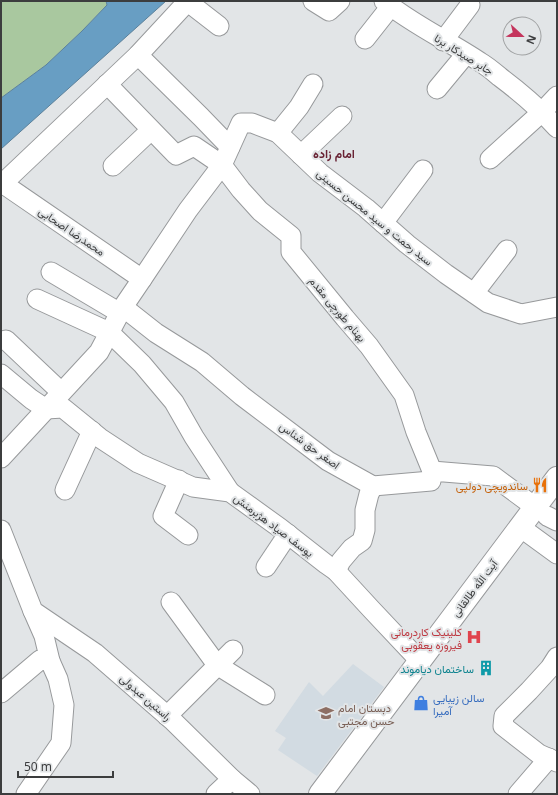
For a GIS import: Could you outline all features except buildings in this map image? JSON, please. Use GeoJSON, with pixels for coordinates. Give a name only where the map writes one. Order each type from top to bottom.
{"type":"FeatureCollection","features":[{"type":"Feature","properties":{"kind":"main road","name":"آیت الله طالقانی"},"geometry":{"type":"LineString","coordinates":[[320,794],[420,660],[526,532],[549,512],[557,478]]}},
{"type":"Feature","properties":{"kind":"main road","name":"آیت الله طالقانی"},"geometry":{"type":"LineString","coordinates":[[338,794],[526,532]]}},
{"type":"Feature","properties":{"kind":"street"},"geometry":{"type":"LineString","coordinates":[[2,184],[138,54],[188,1],[219,26]]}},
{"type":"Feature","properties":{"kind":"street"},"geometry":{"type":"LineString","coordinates":[[313,1],[329,11],[340,1]]}},
{"type":"Feature","properties":{"kind":"street"},"geometry":{"type":"LineString","coordinates":[[365,40],[388,4]]}},
{"type":"Feature","properties":{"kind":"street","name":"جابر صیدکار برنا"},"geometry":{"type":"LineString","coordinates":[[388,4],[443,41],[481,62],[542,112],[557,128]]}},
{"type":"Feature","properties":{"kind":"street"},"geometry":{"type":"LineString","coordinates":[[443,41],[470,4]]}},
{"type":"Feature","properties":{"kind":"street"},"geometry":{"type":"LineString","coordinates":[[138,54],[230,148]]}},
{"type":"Feature","properties":{"kind":"street"},"geometry":{"type":"LineString","coordinates":[[437,89],[466,54]]}},
{"type":"Feature","properties":{"kind":"street"},"geometry":{"type":"LineString","coordinates":[[107,84],[176,155],[194,146],[222,165]]}},
{"type":"Feature","properties":{"kind":"street"},"geometry":{"type":"LineString","coordinates":[[278,133],[299,107],[313,84]]}},
{"type":"Feature","properties":{"kind":"street"},"geometry":{"type":"LineString","coordinates":[[490,159],[542,112],[557,96]]}},
{"type":"Feature","properties":{"kind":"street"},"geometry":{"type":"LineString","coordinates":[[301,155],[342,116]]}},
{"type":"Feature","properties":{"kind":"street","name":"سید رحمت و سید محسن حسینی"},"geometry":{"type":"LineString","coordinates":[[1,458],[99,352],[121,310],[188,210],[222,165],[241,123],[252,122],[278,133],[320,173],[366,208],[413,248],[488,303],[521,314],[557,307]]}},
{"type":"Feature","properties":{"kind":"street"},"geometry":{"type":"LineString","coordinates":[[113,166],[152,130]]}},
{"type":"Feature","properties":{"kind":"street","name":"بهنام طورچی مقدم"},"geometry":{"type":"LineString","coordinates":[[222,165],[241,190],[260,211],[291,236],[291,252],[369,346],[404,394],[416,432],[432,471]]}},
{"type":"Feature","properties":{"kind":"street"},"geometry":{"type":"LineString","coordinates":[[383,223],[423,170]]}},
{"type":"Feature","properties":{"kind":"street","name":"محمدرضا اصحابی"},"geometry":{"type":"LineString","coordinates":[[2,184],[142,279]]}},
{"type":"Feature","properties":{"kind":"street"},"geometry":{"type":"LineString","coordinates":[[474,293],[507,250]]}},
{"type":"Feature","properties":{"kind":"street","name":"اصغر حق شناس"},"geometry":{"type":"LineString","coordinates":[[51,272],[121,310],[202,362],[242,396],[328,461],[373,486]]}},
{"type":"Feature","properties":{"kind":"street"},"geometry":{"type":"LineString","coordinates":[[37,298],[109,332],[142,364],[174,402],[194,437],[230,492]]}},
{"type":"Feature","properties":{"kind":"street"},"geometry":{"type":"LineString","coordinates":[[6,340],[62,392]]}},
{"type":"Feature","properties":{"kind":"street"},"geometry":{"type":"LineString","coordinates":[[1,374],[31,399],[46,409]]}},
{"type":"Feature","properties":{"kind":"street","name":"یوسف صیاد هژبرمنش"},"geometry":{"type":"LineString","coordinates":[[46,409],[63,408],[100,438],[138,463],[193,487],[230,492],[336,571],[420,660]]}},
{"type":"Feature","properties":{"kind":"street"},"geometry":{"type":"LineString","coordinates":[[65,490],[92,432]]}},
{"type":"Feature","properties":{"kind":"street"},"geometry":{"type":"LineString","coordinates":[[336,571],[341,561],[352,548],[362,541],[365,530],[365,510],[369,494],[373,486],[431,481],[432,471],[493,476],[549,512]]}},
{"type":"Feature","properties":{"kind":"street"},"geometry":{"type":"LineString","coordinates":[[179,480],[163,516],[188,534]]}},
{"type":"Feature","properties":{"kind":"street"},"geometry":{"type":"LineString","coordinates":[[1,530],[44,636],[50,661],[58,679],[64,705],[61,743],[26,794]]}},
{"type":"Feature","properties":{"kind":"street"},"geometry":{"type":"LineString","coordinates":[[526,532],[557,554]]}},
{"type":"Feature","properties":{"kind":"street"},"geometry":{"type":"LineString","coordinates":[[266,567],[288,534]]}},
{"type":"Feature","properties":{"kind":"street"},"geometry":{"type":"LineString","coordinates":[[171,602],[218,665],[265,694]]}},
{"type":"Feature","properties":{"kind":"street","name":"راستین عبدولی"},"geometry":{"type":"LineString","coordinates":[[33,611],[95,653],[167,716],[232,779],[250,794]]}},
{"type":"Feature","properties":{"kind":"street"},"geometry":{"type":"LineString","coordinates":[[167,716],[233,650]]}},
{"type":"Feature","properties":{"kind":"street"},"geometry":{"type":"LineString","coordinates":[[1,693],[40,660],[50,661]]}},
{"type":"Feature","properties":{"kind":"street"},"geometry":{"type":"LineString","coordinates":[[518,794],[553,760],[539,754],[503,726],[504,716],[555,665]]}},
{"type":"Feature","properties":{"kind":"street"},"geometry":{"type":"LineString","coordinates":[[216,794],[232,779]]}},
{"type":"Feature","properties":{"kind":"shaded area","name":"دبستان امام حسن مجتبی"},"geometry":{"type":"Polygon","coordinates":[[[353,664],[384,687],[317,776],[278,750],[286,738],[275,731],[309,682],[323,696],[353,664]]]}},
{"type":"Feature","properties":{"kind":"green space"},"geometry":{"type":"Polygon","coordinates":[[[1,1],[106,1],[107,5],[46,65],[1,98],[1,1]]]}},
{"type":"Feature","properties":{"kind":"water"},"geometry":{"type":"Polygon","coordinates":[[[106,1],[166,1],[1,149],[1,98],[46,65],[107,5],[106,1]]]}},
{"type":"Feature","properties":{"kind":"place","name":"ساندویچی دولپی"},"geometry":{"type":"Point","coordinates":[540,485]}},
{"type":"Feature","properties":{"kind":"place","name":"کلینیک کاردرمانی فیروزه یعقوبی"},"geometry":{"type":"Point","coordinates":[474,637]}},
{"type":"Feature","properties":{"kind":"place","name":"ساختمان دیاموند"},"geometry":{"type":"Point","coordinates":[486,668]}},
{"type":"Feature","properties":{"kind":"place","name":"سالن زیبایی آمیرا"},"geometry":{"type":"Point","coordinates":[421,703]}},
{"type":"Feature","properties":{"kind":"place","name":"دبستان امام حسن مجتبی"},"geometry":{"type":"Point","coordinates":[326,713]}},
{"type":"Feature","properties":{"kind":"district","name":"امام زاده"},"geometry":{"type":"Point","coordinates":[334,153]}}]}
